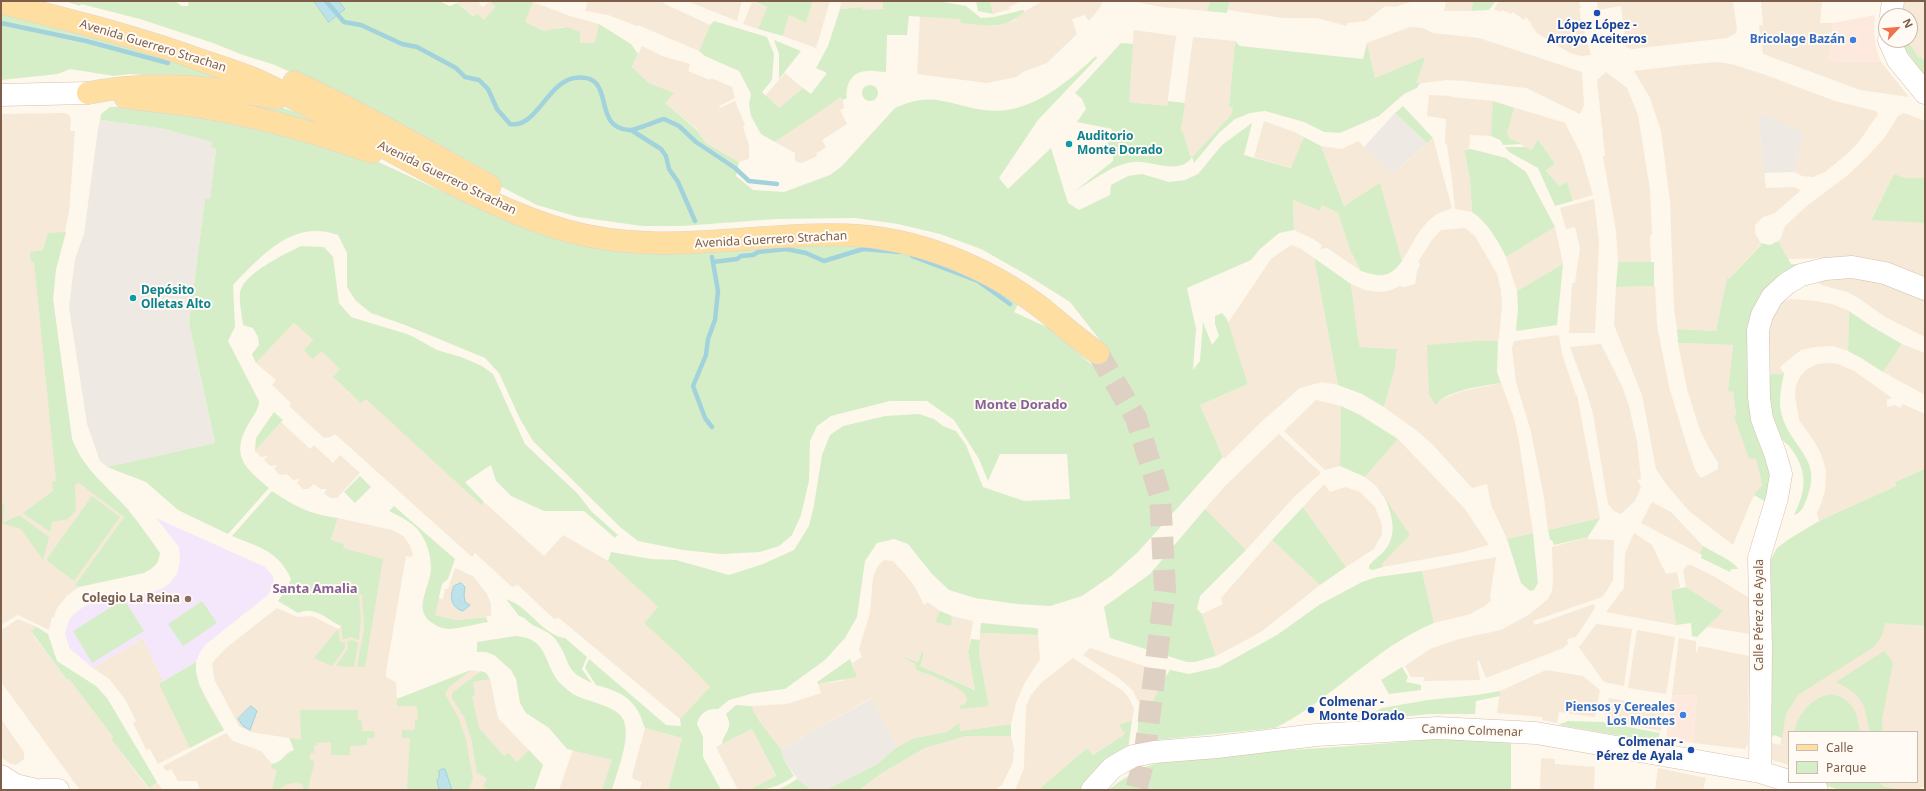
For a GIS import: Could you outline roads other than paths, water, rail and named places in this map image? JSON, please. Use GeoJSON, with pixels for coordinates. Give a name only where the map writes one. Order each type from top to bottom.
{"type":"FeatureCollection","features":[{"type":"Feature","properties":{"kind":"main road","name":"Avenida Guerrero Strachan"},"geometry":{"type":"LineString","coordinates":[[32,1],[184,41],[260,67],[334,100],[430,162],[508,210],[561,229],[599,239],[636,244],[692,244],[792,236],[848,235],[889,240],[926,249],[972,266],[1013,289],[1042,309],[1098,353],[1077,327],[1050,301],[1020,281],[974,256],[930,240],[889,229],[847,225],[692,234],[633,232],[562,218],[514,200],[430,162]]}},
{"type":"Feature","properties":{"kind":"main road","name":"Avenida Guerrero Strachan"},"geometry":{"type":"LineString","coordinates":[[1,3],[80,23],[180,52],[256,80],[304,103]]}},
{"type":"Feature","properties":{"kind":"main road"},"geometry":{"type":"LineString","coordinates":[[1893,48],[1898,60],[1925,93]]}},
{"type":"Feature","properties":{"kind":"main road"},"geometry":{"type":"LineString","coordinates":[[1,95],[88,92],[119,86],[194,86],[304,103],[330,105],[404,145],[430,162]]}},
{"type":"Feature","properties":{"kind":"main road"},"geometry":{"type":"LineString","coordinates":[[88,92],[212,109],[293,127],[430,162]]}},
{"type":"Feature","properties":{"kind":"main road","name":"Calle Pérez de Ayala"},"geometry":{"type":"LineString","coordinates":[[1760,772],[1761,647],[1759,558],[1777,498],[1781,474],[1762,419],[1759,398],[1758,330],[1762,315],[1772,297],[1786,284],[1801,275],[1825,269],[1852,266],[1885,274],[1925,289]]}},
{"type":"Feature","properties":{"kind":"main road","name":"Camino Colmenar"},"geometry":{"type":"LineString","coordinates":[[1092,790],[1112,768],[1133,756],[1154,752],[1217,747],[1316,735],[1438,728],[1536,733],[1760,772],[1788,781]]}},
{"type":"Feature","properties":{"kind":"main road"},"geometry":{"type":"LineString","coordinates":[[1,776],[15,785],[36,790]]}},
{"type":"Feature","properties":{"kind":"main road","name":"Camino Colmenar"},"geometry":{"type":"LineString","coordinates":[[1793,783],[1817,790]]}},
{"type":"Feature","properties":{"kind":"main road"},"geometry":{"type":"LineString","coordinates":[[42,790],[58,790]]}},
{"type":"Feature","properties":{"kind":"water"},"geometry":{"type":"Polygon","coordinates":[[[314,1],[339,1],[345,9],[329,22],[314,1]]]}},
{"type":"Feature","properties":{"kind":"water"},"geometry":{"type":"Polygon","coordinates":[[[461,583],[465,587],[465,602],[470,605],[463,611],[456,607],[451,598],[454,586],[461,583]]]}},
{"type":"Feature","properties":{"kind":"water"},"geometry":{"type":"Polygon","coordinates":[[[251,706],[257,711],[250,730],[243,726],[238,719],[251,706]]]}},
{"type":"Feature","properties":{"kind":"water"},"geometry":{"type":"Polygon","coordinates":[[[445,769],[452,790],[439,790],[437,780],[439,778],[439,771],[445,769]]]}},
{"type":"Feature","properties":{"kind":"waterway"},"geometry":{"type":"LineString","coordinates":[[326,1],[344,22],[361,25],[402,44],[417,47],[456,68],[465,77],[479,80],[488,89],[497,109],[510,124],[519,124],[527,120],[535,113],[556,88],[565,82],[574,78],[588,78],[596,83],[601,91],[606,111],[610,120],[617,127],[632,130],[664,119],[679,126],[696,142],[735,168],[749,181],[777,184]]}},
{"type":"Feature","properties":{"kind":"waterway"},"geometry":{"type":"LineString","coordinates":[[1,23],[86,41],[168,63]]}},
{"type":"Feature","properties":{"kind":"waterway"},"geometry":{"type":"LineString","coordinates":[[631,130],[661,149],[666,156],[669,169],[678,182],[695,221]]}},
{"type":"Feature","properties":{"kind":"waterway"},"geometry":{"type":"LineString","coordinates":[[713,262],[737,259],[741,256],[753,255],[758,252],[786,249],[806,253],[824,261],[863,249],[901,252]]}},
{"type":"Feature","properties":{"kind":"waterway"},"geometry":{"type":"LineString","coordinates":[[912,256],[978,281],[1010,304]]}},
{"type":"Feature","properties":{"kind":"waterway"},"geometry":{"type":"LineString","coordinates":[[712,257],[718,291],[715,320],[708,339],[706,355],[693,386],[705,418],[712,427]]}},
{"type":"Feature","properties":{"kind":"tunnel"},"geometry":{"type":"LineString","coordinates":[[1098,353],[1136,418],[1160,495],[1165,589],[1144,760],[1136,790]]}},
{"type":"Feature","properties":{"kind":"place","name":"López López - Arroyo Aceiteros"},"geometry":{"type":"Point","coordinates":[1597,13]}},
{"type":"Feature","properties":{"kind":"place","name":"Bricolage Bazán"},"geometry":{"type":"Point","coordinates":[1853,40]}},
{"type":"Feature","properties":{"kind":"place","name":"Auditorio Monte Dorado"},"geometry":{"type":"Point","coordinates":[1069,144]}},
{"type":"Feature","properties":{"kind":"place","name":"Depósito Olletas Alto"},"geometry":{"type":"Point","coordinates":[133,298]}},
{"type":"Feature","properties":{"kind":"place","name":"Colegio La Reina"},"geometry":{"type":"Point","coordinates":[188,599]}},
{"type":"Feature","properties":{"kind":"place","name":"Colmenar - Monte Dorado"},"geometry":{"type":"Point","coordinates":[1311,710]}},
{"type":"Feature","properties":{"kind":"place","name":"Piensos y Cereales Los Montes"},"geometry":{"type":"Point","coordinates":[1683,715]}},
{"type":"Feature","properties":{"kind":"place","name":"Colmenar - Pérez de Ayala"},"geometry":{"type":"Point","coordinates":[1691,750]}},
{"type":"Feature","properties":{"kind":"district","name":"Monte Dorado"},"geometry":{"type":"Point","coordinates":[1021,405]}},
{"type":"Feature","properties":{"kind":"district","name":"Santa Amalia"},"geometry":{"type":"Point","coordinates":[315,589]}}]}
